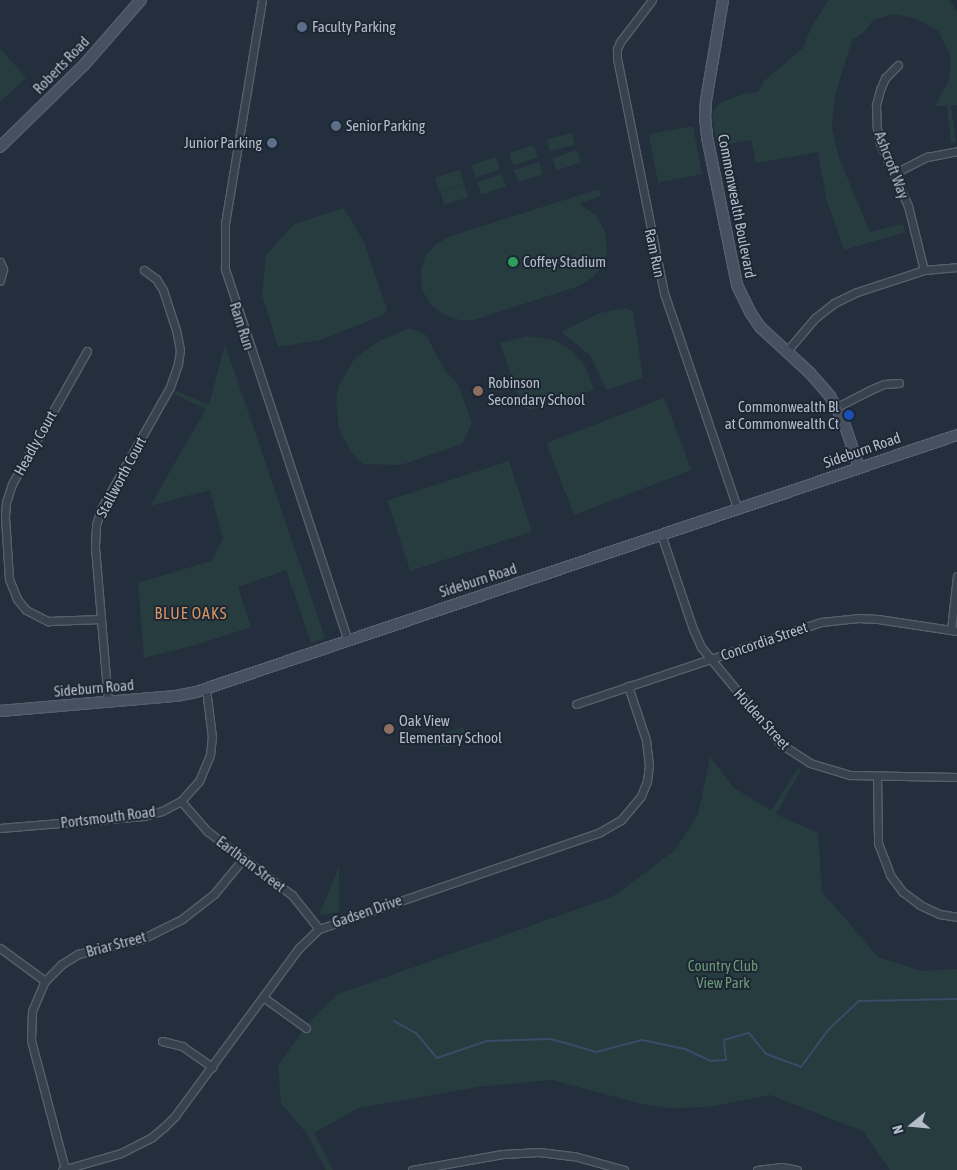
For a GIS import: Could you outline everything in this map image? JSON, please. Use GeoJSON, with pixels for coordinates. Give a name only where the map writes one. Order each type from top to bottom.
{"type":"FeatureCollection","features":[{"type":"Feature","properties":{"kind":"street","name":"Roberts Road"},"geometry":{"type":"LineString","coordinates":[[0,147],[84,65],[141,0]]}},
{"type":"Feature","properties":{"kind":"street","name":"Ram Run"},"geometry":{"type":"LineString","coordinates":[[262,0],[225,224],[225,269],[348,640]]}},
{"type":"Feature","properties":{"kind":"street","name":"Ram Run"},"geometry":{"type":"LineString","coordinates":[[652,0],[620,42],[617,49],[617,58],[664,293],[737,508]]}},
{"type":"Feature","properties":{"kind":"street","name":"Commonwealth Boulevard"},"geometry":{"type":"LineString","coordinates":[[723,0],[706,100],[707,138],[737,285],[750,312],[760,327],[810,373],[838,407],[859,467]]}},
{"type":"Feature","properties":{"kind":"street","name":"Ashcroft Way"},"geometry":{"type":"LineString","coordinates":[[898,65],[883,82],[878,97],[876,114],[880,143],[895,173],[908,206],[924,270]]}},
{"type":"Feature","properties":{"kind":"street"},"geometry":{"type":"LineString","coordinates":[[895,173],[927,157],[957,152]]}},
{"type":"Feature","properties":{"kind":"street"},"geometry":{"type":"LineString","coordinates":[[0,262],[3,269],[0,281]]}},
{"type":"Feature","properties":{"kind":"street"},"geometry":{"type":"LineString","coordinates":[[786,352],[815,318],[834,303],[857,292],[924,270],[957,267]]}},
{"type":"Feature","properties":{"kind":"street","name":"Stallworth Court"},"geometry":{"type":"LineString","coordinates":[[108,702],[95,546],[98,516],[170,387],[178,364],[178,337],[163,290],[156,278],[144,270]]}},
{"type":"Feature","properties":{"kind":"street","name":"Headly Court"},"geometry":{"type":"LineString","coordinates":[[87,351],[12,484],[6,502],[5,518],[9,579],[12,590],[21,605],[48,621],[101,619]]}},
{"type":"Feature","properties":{"kind":"street"},"geometry":{"type":"LineString","coordinates":[[838,407],[884,384],[899,383]]}},
{"type":"Feature","properties":{"kind":"street","name":"Sideburn Road"},"geometry":{"type":"LineString","coordinates":[[0,711],[176,696],[206,689],[957,435]]}},
{"type":"Feature","properties":{"kind":"street","name":"Holden Street"},"geometry":{"type":"LineString","coordinates":[[661,534],[693,629],[701,647],[771,734],[792,753],[810,763],[831,771],[877,776],[957,777]]}},
{"type":"Feature","properties":{"kind":"street"},"geometry":{"type":"LineString","coordinates":[[954,631],[957,576]]}},
{"type":"Feature","properties":{"kind":"street","name":"Concordia Street"},"geometry":{"type":"LineString","coordinates":[[576,704],[805,627],[838,620],[878,619],[954,631]]}},
{"type":"Feature","properties":{"kind":"street","name":"Gadsen Drive"},"geometry":{"type":"LineString","coordinates":[[64,1169],[121,1153],[152,1137],[175,1116],[299,948],[319,929],[600,832],[621,820],[641,796],[647,782],[649,764],[646,740],[628,686]]}},
{"type":"Feature","properties":{"kind":"street","name":"Portsmouth Road"},"geometry":{"type":"LineString","coordinates":[[0,828],[144,816],[162,811],[181,801],[199,781],[210,755],[212,737],[206,689]]}},
{"type":"Feature","properties":{"kind":"street"},"geometry":{"type":"LineString","coordinates":[[877,776],[878,843],[890,875],[903,892],[920,905],[939,914],[957,917]]}},
{"type":"Feature","properties":{"kind":"street","name":"Earlham Street"},"geometry":{"type":"LineString","coordinates":[[181,801],[207,831],[292,895],[319,929]]}},
{"type":"Feature","properties":{"kind":"street","name":"Briar Street"},"geometry":{"type":"LineString","coordinates":[[64,1169],[31,1040],[32,1011],[45,981],[62,964],[78,954],[142,939],[182,920],[214,894],[243,859]]}},
{"type":"Feature","properties":{"kind":"street"},"geometry":{"type":"LineString","coordinates":[[0,948],[45,981]]}},
{"type":"Feature","properties":{"kind":"street"},"geometry":{"type":"LineString","coordinates":[[263,997],[306,1028]]}},
{"type":"Feature","properties":{"kind":"street"},"geometry":{"type":"LineString","coordinates":[[162,1041],[182,1046],[212,1067]]}},
{"type":"Feature","properties":{"kind":"street"},"geometry":{"type":"LineString","coordinates":[[412,1170],[503,1154],[539,1152],[574,1156],[624,1170]]}},
{"type":"Feature","properties":{"kind":"street"},"geometry":{"type":"LineString","coordinates":[[456,1162],[458,1170]]}},
{"type":"Feature","properties":{"kind":"street"},"geometry":{"type":"LineString","coordinates":[[757,1170],[782,1168],[796,1170]]}},
{"type":"Feature","properties":{"kind":"green space"},"geometry":{"type":"Polygon","coordinates":[[[829,0],[950,0],[957,12],[957,105],[951,106],[956,143],[951,143],[947,106],[935,106],[949,80],[951,57],[938,31],[917,19],[893,14],[873,20],[864,32],[852,40],[835,96],[832,128],[839,158],[870,232],[903,224],[905,232],[844,250],[826,198],[818,152],[756,163],[751,140],[717,146],[713,120],[713,111],[720,103],[743,94],[758,92],[764,81],[803,48],[811,28],[829,0]]]}},
{"type":"Feature","properties":{"kind":"green space"},"geometry":{"type":"Polygon","coordinates":[[[0,48],[26,78],[0,102],[0,48]]]}},
{"type":"Feature","properties":{"kind":"green space"},"geometry":{"type":"Polygon","coordinates":[[[693,126],[702,174],[658,183],[649,135],[693,126]]]}},
{"type":"Feature","properties":{"kind":"green space"},"geometry":{"type":"Polygon","coordinates":[[[572,133],[575,145],[550,151],[547,139],[572,133]]]}},
{"type":"Feature","properties":{"kind":"green space"},"geometry":{"type":"Polygon","coordinates":[[[534,145],[538,157],[513,165],[509,153],[534,145]]]}},
{"type":"Feature","properties":{"kind":"green space"},"geometry":{"type":"Polygon","coordinates":[[[577,150],[581,162],[556,170],[552,158],[577,150]]]}},
{"type":"Feature","properties":{"kind":"green space"},"geometry":{"type":"Polygon","coordinates":[[[496,157],[500,169],[475,177],[471,165],[496,157]]]}},
{"type":"Feature","properties":{"kind":"green space"},"geometry":{"type":"Polygon","coordinates":[[[539,162],[543,174],[518,182],[514,170],[539,162]]]}},
{"type":"Feature","properties":{"kind":"green space"},"geometry":{"type":"Polygon","coordinates":[[[460,170],[464,183],[439,191],[435,178],[460,170]]]}},
{"type":"Feature","properties":{"kind":"green space"},"geometry":{"type":"Polygon","coordinates":[[[502,174],[506,186],[481,194],[477,182],[502,174]]]}},
{"type":"Feature","properties":{"kind":"green space"},"geometry":{"type":"Polygon","coordinates":[[[464,184],[468,197],[444,205],[440,191],[464,184]]]}},
{"type":"Feature","properties":{"kind":"green space"},"geometry":{"type":"Polygon","coordinates":[[[599,189],[601,196],[579,204],[596,215],[605,232],[607,249],[605,263],[593,277],[579,286],[474,320],[460,320],[446,316],[432,306],[422,290],[421,271],[425,257],[435,245],[448,237],[599,189]]]}},
{"type":"Feature","properties":{"kind":"green space"},"geometry":{"type":"Polygon","coordinates":[[[344,208],[364,242],[387,309],[384,315],[320,340],[278,347],[262,295],[266,255],[294,224],[344,208]]]}},
{"type":"Feature","properties":{"kind":"green space"},"geometry":{"type":"Polygon","coordinates":[[[626,308],[633,311],[643,378],[606,390],[590,355],[561,332],[600,313],[626,308]]]}},
{"type":"Feature","properties":{"kind":"green space"},"geometry":{"type":"Polygon","coordinates":[[[410,328],[426,335],[444,369],[458,384],[472,423],[462,444],[401,465],[363,464],[351,452],[339,429],[336,402],[338,387],[353,361],[366,350],[379,341],[410,328]]]}},
{"type":"Feature","properties":{"kind":"green space"},"geometry":{"type":"Polygon","coordinates":[[[528,336],[554,340],[572,351],[585,366],[594,390],[530,410],[522,406],[500,343],[528,336]]]}},
{"type":"Feature","properties":{"kind":"green space"},"geometry":{"type":"Polygon","coordinates":[[[225,344],[325,638],[311,643],[286,570],[238,587],[251,627],[199,644],[144,658],[138,583],[211,561],[223,539],[210,490],[150,506],[206,409],[174,394],[176,391],[209,405],[225,344]]]}},
{"type":"Feature","properties":{"kind":"green space"},"geometry":{"type":"Polygon","coordinates":[[[664,398],[692,470],[574,515],[546,443],[664,398]]]}},
{"type":"Feature","properties":{"kind":"green space"},"geometry":{"type":"Polygon","coordinates":[[[509,461],[532,531],[410,571],[387,501],[509,461]]]}},
{"type":"Feature","properties":{"kind":"green space"},"geometry":{"type":"Polygon","coordinates":[[[463,727],[467,739],[441,748],[437,735],[463,727]]]}},
{"type":"Feature","properties":{"kind":"green space","name":"Country Club View Park"},"geometry":{"type":"Polygon","coordinates":[[[710,757],[733,787],[771,811],[798,768],[801,770],[776,814],[818,833],[822,892],[878,957],[921,971],[957,969],[957,1170],[890,1170],[863,1131],[770,1095],[708,1107],[669,1108],[638,1103],[552,1080],[484,1086],[358,1108],[314,1133],[333,1170],[326,1170],[307,1134],[281,1103],[278,1065],[310,1021],[338,994],[609,898],[618,893],[675,850],[698,815],[710,757]]]}},
{"type":"Feature","properties":{"kind":"green space"},"geometry":{"type":"Polygon","coordinates":[[[339,865],[339,912],[319,915],[338,869],[339,865]]]}},
{"type":"Feature","properties":{"kind":"waterway"},"geometry":{"type":"LineString","coordinates":[[394,1021],[416,1033],[437,1058],[487,1041],[551,1039],[596,1052],[642,1040],[685,1049],[711,1061],[726,1060],[724,1040],[749,1033],[766,1054],[801,1067],[828,1030],[859,1001],[957,999]]}},
{"type":"Feature","properties":{"kind":"place","name":"Faculty Parking"},"geometry":{"type":"Point","coordinates":[302,27]}},
{"type":"Feature","properties":{"kind":"place","name":"Senior Parking"},"geometry":{"type":"Point","coordinates":[336,126]}},
{"type":"Feature","properties":{"kind":"place","name":"Junior Parking"},"geometry":{"type":"Point","coordinates":[272,143]}},
{"type":"Feature","properties":{"kind":"place","name":"Coffey Stadium"},"geometry":{"type":"Point","coordinates":[513,262]}},
{"type":"Feature","properties":{"kind":"place","name":"Robinson Secondary School"},"geometry":{"type":"Point","coordinates":[478,391]}},
{"type":"Feature","properties":{"kind":"place","name":"Commonwealth Bl at Commonwealth Ct"},"geometry":{"type":"Point","coordinates":[849,415]}},
{"type":"Feature","properties":{"kind":"place","name":"Oak View Elementary School"},"geometry":{"type":"Point","coordinates":[389,729]}},
{"type":"Feature","properties":{"kind":"district","name":"BLUE OAKS"},"geometry":{"type":"Point","coordinates":[191,613]}}]}
